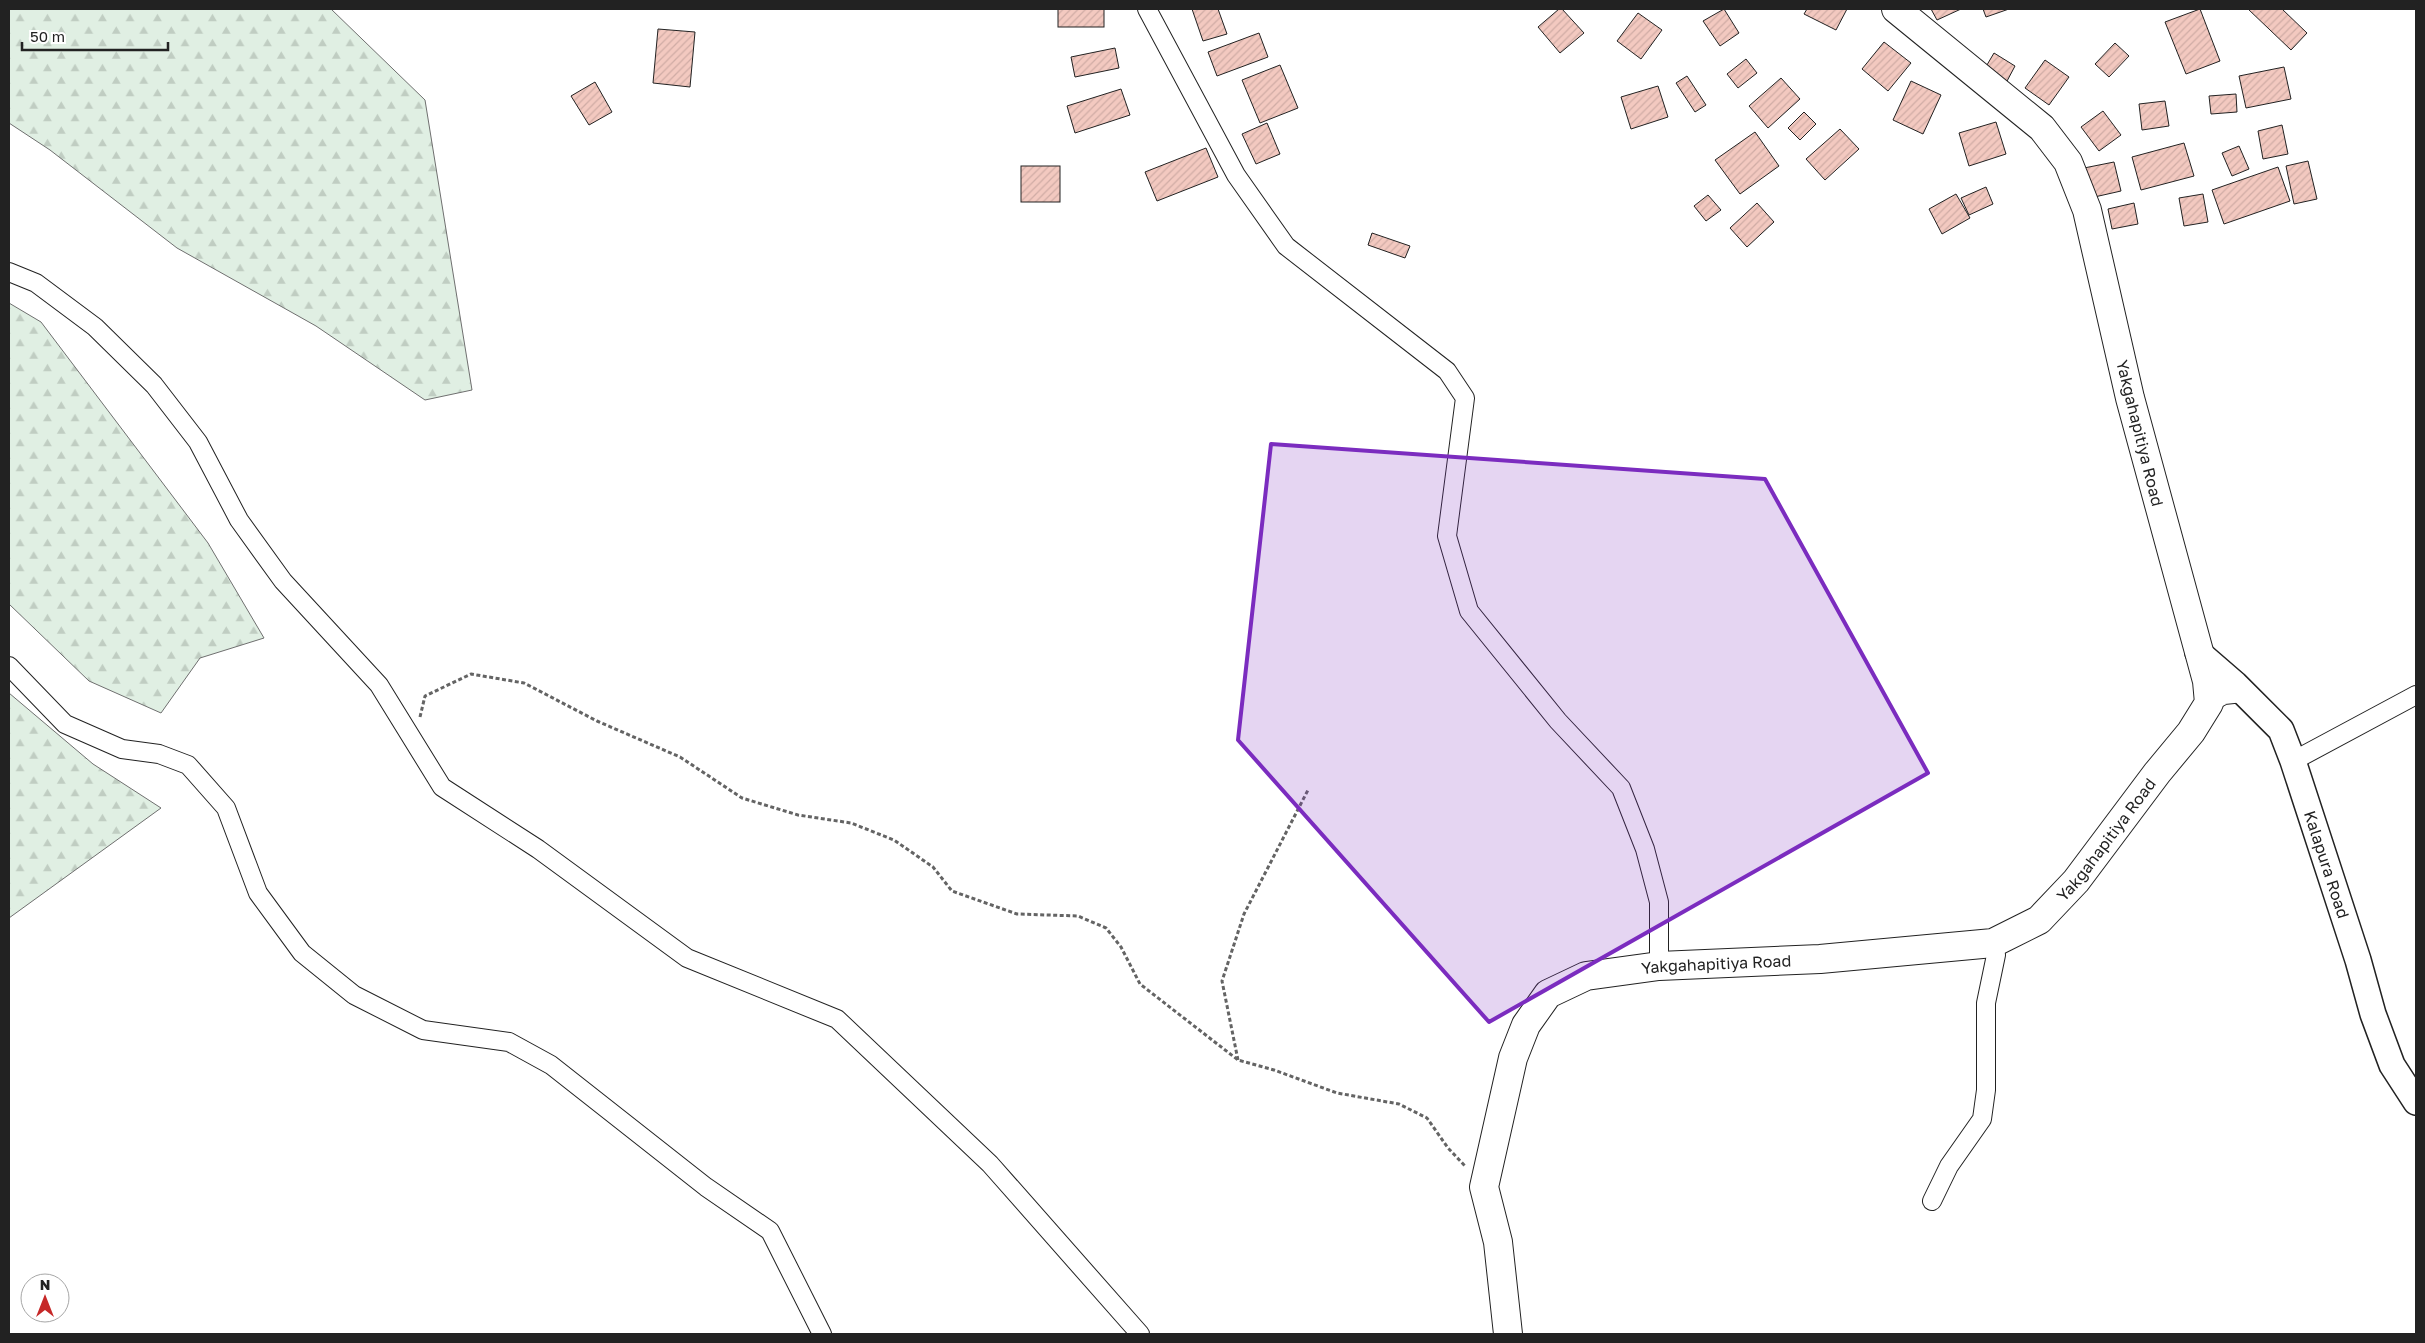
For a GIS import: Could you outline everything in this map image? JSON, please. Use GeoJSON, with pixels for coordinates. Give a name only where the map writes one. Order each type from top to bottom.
{"type":"FeatureCollection","features":[{"type":"Feature","properties":{"kind":"main road","name":"Yakgahapitiya Road"},"geometry":{"type":"LineString","coordinates":[[1508,1334],[1498,1242],[1484,1187],[1513,1058],[1526,1025],[1548,994],[1586,976],[1659,966],[1820,959],[1993,943],[2039,920],[2076,881],[2157,773],[2191,732],[2209,703],[2207,681],[2130,398],[2087,210],[2068,162],[2042,128],[1896,9]]}},
{"type":"Feature","properties":{"kind":"street"},"geometry":{"type":"LineString","coordinates":[[1147,9],[1236,175],[1286,246],[1447,370],[1464,398],[1447,536],[1469,611],[1558,721],[1621,788],[1645,848],[1659,902],[1659,966]]}},
{"type":"Feature","properties":{"kind":"street"},"geometry":{"type":"LineString","coordinates":[[9,272],[36,283],[95,327],[154,385],[198,442],[239,520],[283,581],[379,685],[442,787],[538,849],[687,958],[837,1019],[990,1164],[1140,1334]]}},
{"type":"Feature","properties":{"kind":"street","name":"Kalapura Road"},"geometry":{"type":"LineString","coordinates":[[2198,652],[2280,730],[2293,761],[2358,960],[2372,1014],[2392,1065],[2416,1102]]}},
{"type":"Feature","properties":{"kind":"street"},"geometry":{"type":"LineString","coordinates":[[9,666],[65,724],[122,749],[159,754],[188,765],[226,808],[258,894],[302,953],[354,995],[422,1030],[509,1042],[551,1064],[706,1188],[770,1231],[822,1334]]}},
{"type":"Feature","properties":{"kind":"street"},"geometry":{"type":"LineString","coordinates":[[2209,703],[2224,695],[2243,693]]}},
{"type":"Feature","properties":{"kind":"street"},"geometry":{"type":"LineString","coordinates":[[2293,761],[2416,695]]}},
{"type":"Feature","properties":{"kind":"street"},"geometry":{"type":"LineString","coordinates":[[1932,1201],[1949,1166],[1982,1119],[1986,1090],[1986,1003],[1996,955],[1993,943]]}},
{"type":"Feature","properties":{"kind":"path"},"geometry":{"type":"LineString","coordinates":[[415,741],[425,696],[471,674],[524,683],[596,721],[680,757],[742,798],[798,815],[851,823],[894,840],[933,867],[952,891],[1017,914],[1078,916],[1106,928],[1121,947],[1140,984],[1238,1060],[1274,1070],[1337,1093],[1399,1104],[1427,1118],[1448,1148],[1484,1187]]}},
{"type":"Feature","properties":{"kind":"path"},"geometry":{"type":"LineString","coordinates":[[1238,1060],[1222,981],[1244,914],[1308,790]]}},
{"type":"Feature","properties":{"kind":"highlighted area"},"geometry":{"type":"Polygon","coordinates":[[[1271,444],[1765,479],[1928,773],[1489,1022],[1238,740],[1271,444]]]}},
{"type":"Feature","properties":{"kind":"green space"},"geometry":{"type":"Polygon","coordinates":[[[9,9],[331,9],[425,100],[472,390],[425,400],[316,326],[177,248],[50,150],[9,123],[9,9]]]}},
{"type":"Feature","properties":{"kind":"green space"},"geometry":{"type":"Polygon","coordinates":[[[9,303],[41,322],[208,543],[264,638],[200,658],[161,713],[89,681],[9,604],[9,303]]]}},
{"type":"Feature","properties":{"kind":"green space"},"geometry":{"type":"Polygon","coordinates":[[[9,693],[93,764],[161,808],[9,918],[9,693]]]}},
{"type":"Feature","properties":{"kind":"building"},"geometry":{"type":"Polygon","coordinates":[[[1058,9],[1104,9],[1104,27],[1058,27],[1058,9]]]}},
{"type":"Feature","properties":{"kind":"building"},"geometry":{"type":"Polygon","coordinates":[[[1192,9],[1218,9],[1227,34],[1203,41],[1192,9]]]}},
{"type":"Feature","properties":{"kind":"building"},"geometry":{"type":"Polygon","coordinates":[[[1559,9],[1562,9],[1584,33],[1560,53],[1538,27],[1559,9]]]}},
{"type":"Feature","properties":{"kind":"building"},"geometry":{"type":"Polygon","coordinates":[[[1724,9],[1739,33],[1720,46],[1703,21],[1724,9]]]}},
{"type":"Feature","properties":{"kind":"building"},"geometry":{"type":"Polygon","coordinates":[[[1807,9],[1847,9],[1836,30],[1804,14],[1807,9]]]}},
{"type":"Feature","properties":{"kind":"building"},"geometry":{"type":"Polygon","coordinates":[[[1931,9],[1961,9],[1937,20],[1931,9]]]}},
{"type":"Feature","properties":{"kind":"building"},"geometry":{"type":"Polygon","coordinates":[[[1983,9],[2009,9],[1986,17],[1983,9]]]}},
{"type":"Feature","properties":{"kind":"building"},"geometry":{"type":"Polygon","coordinates":[[[2200,9],[2220,61],[2186,74],[2165,22],[2200,9]]]}},
{"type":"Feature","properties":{"kind":"building"},"geometry":{"type":"Polygon","coordinates":[[[2248,9],[2282,9],[2307,33],[2291,50],[2248,9]]]}},
{"type":"Feature","properties":{"kind":"building"},"geometry":{"type":"Polygon","coordinates":[[[1638,13],[1662,30],[1641,59],[1617,41],[1638,13]]]}},
{"type":"Feature","properties":{"kind":"building"},"geometry":{"type":"Polygon","coordinates":[[[658,29],[695,32],[690,87],[653,83],[658,29]]]}},
{"type":"Feature","properties":{"kind":"building"},"geometry":{"type":"Polygon","coordinates":[[[1259,33],[1268,57],[1217,76],[1208,52],[1259,33]]]}},
{"type":"Feature","properties":{"kind":"building"},"geometry":{"type":"Polygon","coordinates":[[[1884,42],[1911,63],[1888,91],[1862,69],[1884,42]]]}},
{"type":"Feature","properties":{"kind":"building"},"geometry":{"type":"Polygon","coordinates":[[[2115,43],[2129,56],[2109,77],[2095,64],[2115,43]]]}},
{"type":"Feature","properties":{"kind":"building"},"geometry":{"type":"Polygon","coordinates":[[[1115,48],[1119,68],[1075,77],[1071,57],[1115,48]]]}},
{"type":"Feature","properties":{"kind":"building"},"geometry":{"type":"Polygon","coordinates":[[[1994,53],[2015,66],[2006,83],[1984,70],[1994,53]]]}},
{"type":"Feature","properties":{"kind":"building"},"geometry":{"type":"Polygon","coordinates":[[[1746,59],[1757,73],[1738,88],[1727,74],[1746,59]]]}},
{"type":"Feature","properties":{"kind":"building"},"geometry":{"type":"Polygon","coordinates":[[[2045,60],[2069,77],[2049,105],[2025,88],[2045,60]]]}},
{"type":"Feature","properties":{"kind":"building"},"geometry":{"type":"Polygon","coordinates":[[[1280,65],[1298,108],[1260,123],[1242,80],[1280,65]]]}},
{"type":"Feature","properties":{"kind":"building"},"geometry":{"type":"Polygon","coordinates":[[[2284,67],[2291,99],[2246,108],[2239,76],[2284,67]]]}},
{"type":"Feature","properties":{"kind":"building"},"geometry":{"type":"Polygon","coordinates":[[[1687,76],[1706,105],[1695,112],[1676,83],[1687,76]]]}},
{"type":"Feature","properties":{"kind":"building"},"geometry":{"type":"Polygon","coordinates":[[[1781,78],[1800,99],[1768,128],[1749,106],[1781,78]]]}},
{"type":"Feature","properties":{"kind":"building"},"geometry":{"type":"Polygon","coordinates":[[[1911,81],[1941,95],[1923,134],[1893,120],[1911,81]]]}},
{"type":"Feature","properties":{"kind":"building"},"geometry":{"type":"Polygon","coordinates":[[[595,82],[612,112],[589,125],[571,96],[595,82]]]}},
{"type":"Feature","properties":{"kind":"building"},"geometry":{"type":"Polygon","coordinates":[[[1658,86],[1668,117],[1631,129],[1621,97],[1658,86]]]}},
{"type":"Feature","properties":{"kind":"building"},"geometry":{"type":"Polygon","coordinates":[[[1121,89],[1130,115],[1075,133],[1067,106],[1121,89]]]}},
{"type":"Feature","properties":{"kind":"building"},"geometry":{"type":"Polygon","coordinates":[[[2236,94],[2237,112],[2211,114],[2209,96],[2236,94]]]}},
{"type":"Feature","properties":{"kind":"building"},"geometry":{"type":"Polygon","coordinates":[[[2165,101],[2169,126],[2142,130],[2139,104],[2165,101]]]}},
{"type":"Feature","properties":{"kind":"building"},"geometry":{"type":"Polygon","coordinates":[[[2103,111],[2121,135],[2099,151],[2081,127],[2103,111]]]}},
{"type":"Feature","properties":{"kind":"building"},"geometry":{"type":"Polygon","coordinates":[[[1804,112],[1816,124],[1800,140],[1788,128],[1804,112]]]}},
{"type":"Feature","properties":{"kind":"building"},"geometry":{"type":"Polygon","coordinates":[[[1996,122],[2006,154],[1969,166],[1959,133],[1996,122]]]}},
{"type":"Feature","properties":{"kind":"building"},"geometry":{"type":"Polygon","coordinates":[[[1267,123],[1280,154],[1256,164],[1242,134],[1267,123]]]}},
{"type":"Feature","properties":{"kind":"building"},"geometry":{"type":"Polygon","coordinates":[[[2282,125],[2288,154],[2263,159],[2258,131],[2282,125]]]}},
{"type":"Feature","properties":{"kind":"building"},"geometry":{"type":"Polygon","coordinates":[[[1840,129],[1859,149],[1825,180],[1806,159],[1840,129]]]}},
{"type":"Feature","properties":{"kind":"building"},"geometry":{"type":"Polygon","coordinates":[[[1755,132],[1779,166],[1740,194],[1715,160],[1755,132]]]}},
{"type":"Feature","properties":{"kind":"building"},"geometry":{"type":"Polygon","coordinates":[[[2184,143],[2194,176],[2141,190],[2132,157],[2184,143]]]}},
{"type":"Feature","properties":{"kind":"building"},"geometry":{"type":"Polygon","coordinates":[[[2239,146],[2249,169],[2232,176],[2222,153],[2239,146]]]}},
{"type":"Feature","properties":{"kind":"building"},"geometry":{"type":"Polygon","coordinates":[[[1206,148],[1218,177],[1157,201],[1145,172],[1206,148]]]}},
{"type":"Feature","properties":{"kind":"building"},"geometry":{"type":"Polygon","coordinates":[[[2308,161],[2317,199],[2294,204],[2286,166],[2308,161]]]}},
{"type":"Feature","properties":{"kind":"building"},"geometry":{"type":"Polygon","coordinates":[[[2114,162],[2121,191],[2090,198],[2084,168],[2114,162]]]}},
{"type":"Feature","properties":{"kind":"building"},"geometry":{"type":"Polygon","coordinates":[[[1021,166],[1060,166],[1060,202],[1021,202],[1021,166]]]}},
{"type":"Feature","properties":{"kind":"building"},"geometry":{"type":"Polygon","coordinates":[[[2278,167],[2290,201],[2224,224],[2212,190],[2278,167]]]}},
{"type":"Feature","properties":{"kind":"building"},"geometry":{"type":"Polygon","coordinates":[[[1986,187],[1993,204],[1969,215],[1961,198],[1986,187]]]}},
{"type":"Feature","properties":{"kind":"building"},"geometry":{"type":"Polygon","coordinates":[[[1956,194],[1970,218],[1942,234],[1929,209],[1956,194]]]}},
{"type":"Feature","properties":{"kind":"building"},"geometry":{"type":"Polygon","coordinates":[[[2203,194],[2208,222],[2184,226],[2179,198],[2203,194]]]}},
{"type":"Feature","properties":{"kind":"building"},"geometry":{"type":"Polygon","coordinates":[[[1708,195],[1721,210],[1706,221],[1694,206],[1708,195]]]}},
{"type":"Feature","properties":{"kind":"building"},"geometry":{"type":"Polygon","coordinates":[[[1757,203],[1774,222],[1747,247],[1730,228],[1757,203]]]}},
{"type":"Feature","properties":{"kind":"building"},"geometry":{"type":"Polygon","coordinates":[[[2134,203],[2138,224],[2112,229],[2108,209],[2134,203]]]}},
{"type":"Feature","properties":{"kind":"building"},"geometry":{"type":"Polygon","coordinates":[[[1372,233],[1410,246],[1405,258],[1368,245],[1372,233]]]}}]}
